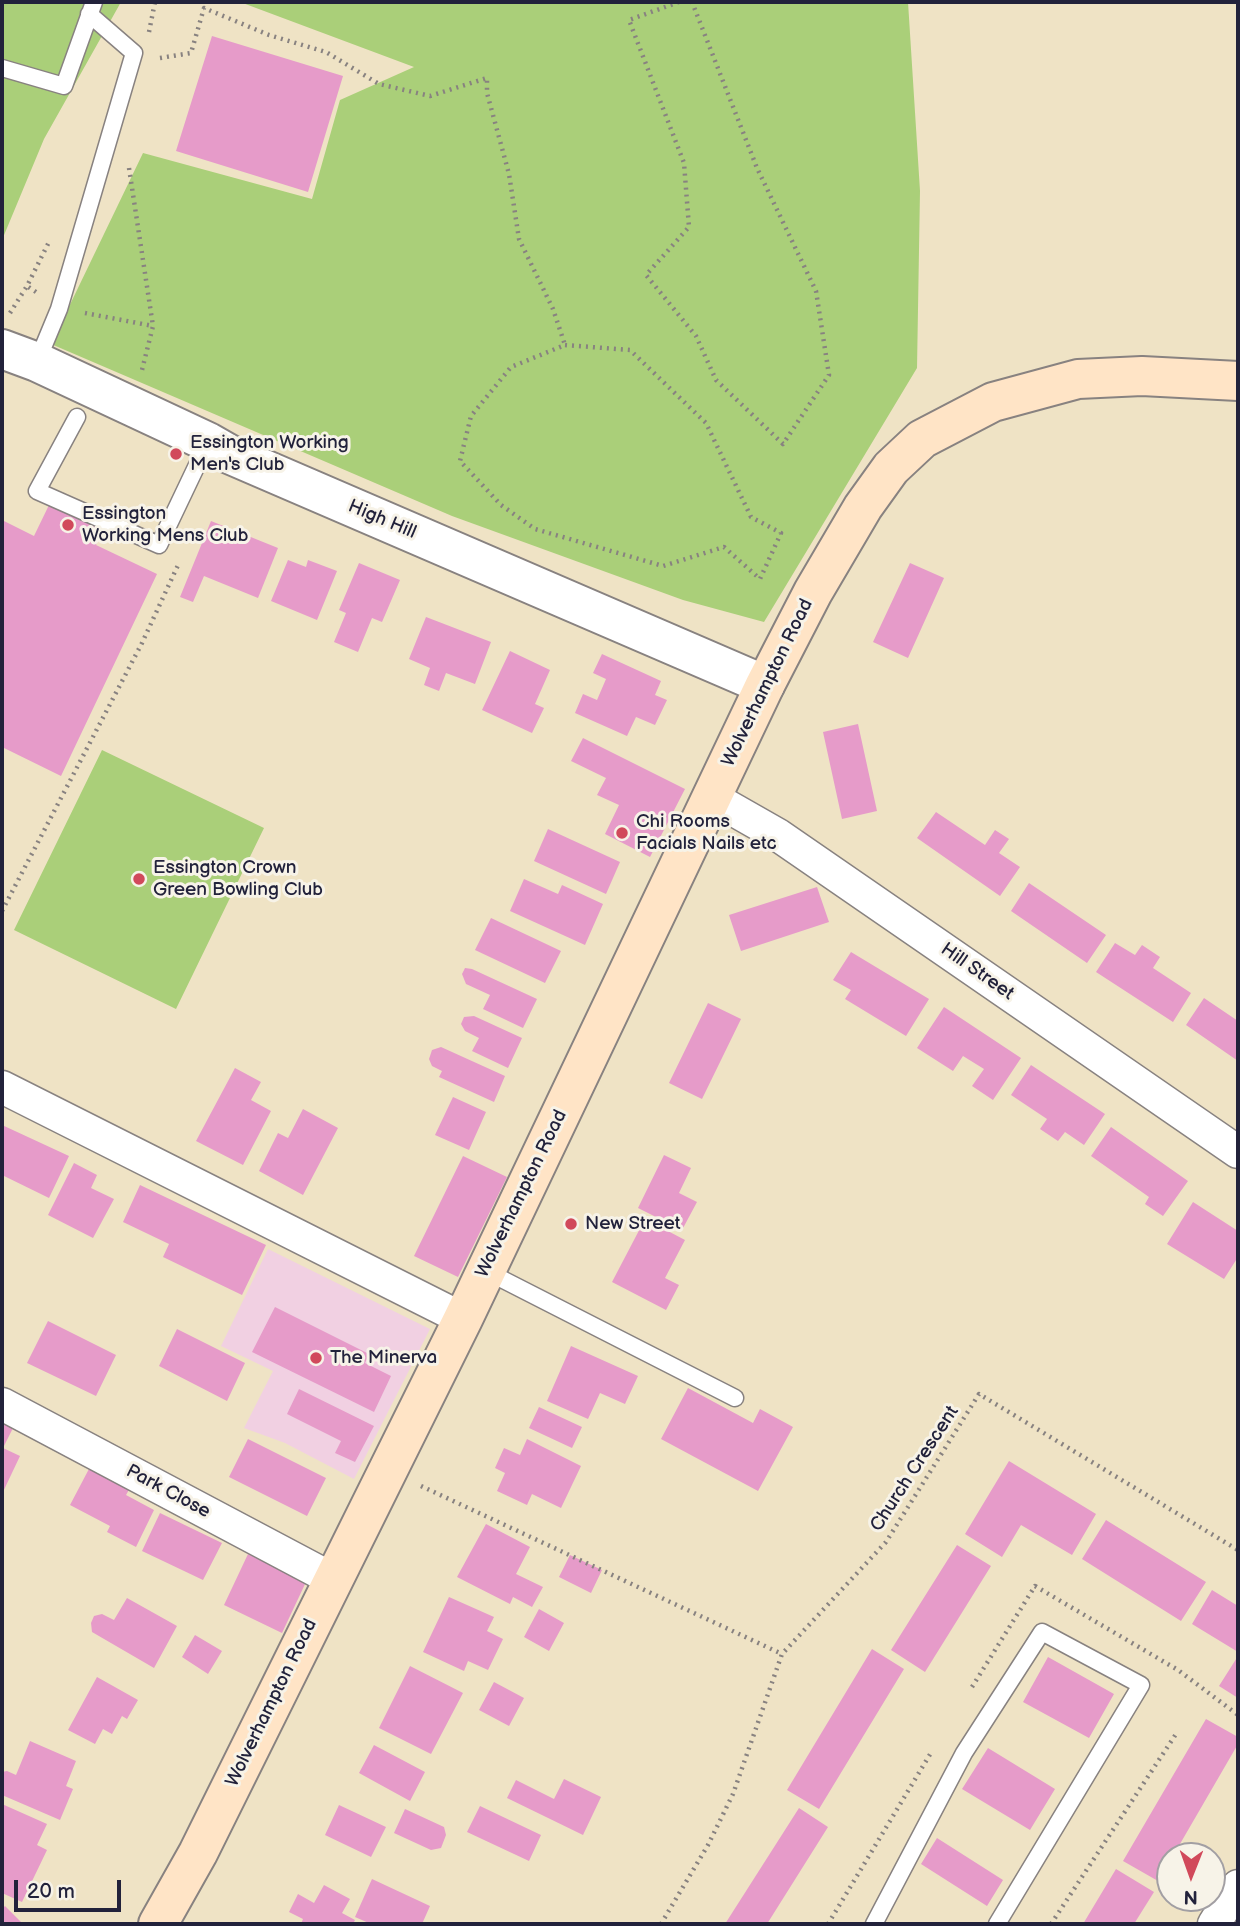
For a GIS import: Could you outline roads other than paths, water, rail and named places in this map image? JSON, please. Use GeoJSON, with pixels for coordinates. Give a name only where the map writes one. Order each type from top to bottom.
{"type":"FeatureCollection","features":[{"type":"Feature","properties":{"kind":"main road","name":"Wolverhampton Road"},"geometry":{"type":"LineString","coordinates":[[158,1924],[198,1853],[463,1319],[765,685],[819,582],[863,507],[891,468],[922,439],[993,402],[1078,380],[1142,376],[1238,381]]}},
{"type":"Feature","properties":{"kind":"street","name":"High Hill"},"geometry":{"type":"LineString","coordinates":[[15,342],[134,407],[229,454],[765,685]]}},
{"type":"Feature","properties":{"kind":"street","name":"Hill Street"},"geometry":{"type":"LineString","coordinates":[[713,798],[778,835],[1238,1152]]}},
{"type":"Feature","properties":{"kind":"street"},"geometry":{"type":"LineString","coordinates":[[2,1087],[463,1319]]}},
{"type":"Feature","properties":{"kind":"street","name":"Park Close"},"geometry":{"type":"LineString","coordinates":[[2,1404],[334,1580]]}},
{"type":"Feature","properties":{"kind":"street"},"geometry":{"type":"LineString","coordinates":[[1214,1924],[1238,1886]]}},
{"type":"Feature","properties":{"kind":"lane"},"geometry":{"type":"LineString","coordinates":[[2,68],[64,86],[91,8],[134,53],[60,309],[15,342]]}},
{"type":"Feature","properties":{"kind":"lane"},"geometry":{"type":"LineString","coordinates":[[77,417],[37,491],[159,545],[208,442]]}},
{"type":"Feature","properties":{"kind":"lane"},"geometry":{"type":"LineString","coordinates":[[486,1271],[735,1398]]}},
{"type":"Feature","properties":{"kind":"lane"},"geometry":{"type":"LineString","coordinates":[[874,1924],[964,1753],[1042,1632],[1141,1685],[997,1924]]}},
{"type":"Feature","properties":{"kind":"place","name":"Essington Working Men's Club"},"geometry":{"type":"Point","coordinates":[176,454]}},
{"type":"Feature","properties":{"kind":"place","name":"Essington Working Mens Club"},"geometry":{"type":"Point","coordinates":[68,525]}},
{"type":"Feature","properties":{"kind":"place","name":"Chi Rooms Facials Nails etc"},"geometry":{"type":"Point","coordinates":[622,833]}},
{"type":"Feature","properties":{"kind":"place","name":"Essington Crown Green Bowling Club"},"geometry":{"type":"Point","coordinates":[139,879]}},
{"type":"Feature","properties":{"kind":"place","name":"New Street"},"geometry":{"type":"Point","coordinates":[571,1224]}},
{"type":"Feature","properties":{"kind":"place","name":"The Minerva"},"geometry":{"type":"Point","coordinates":[316,1358]}}]}
